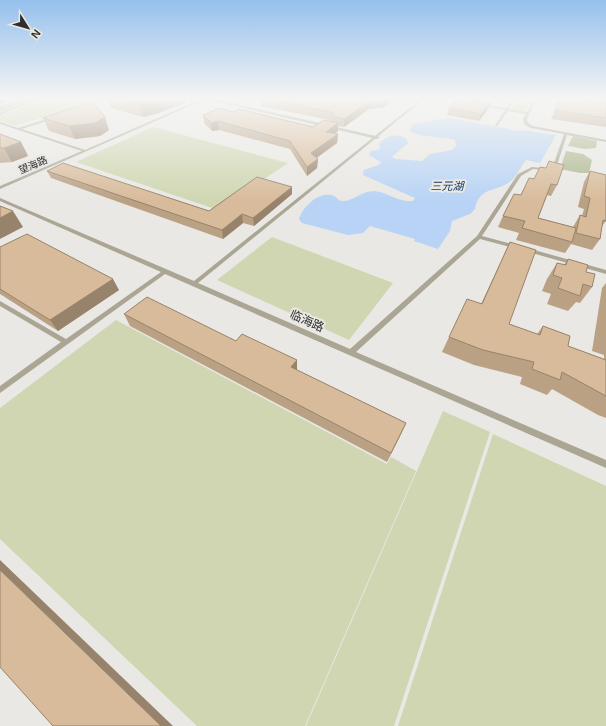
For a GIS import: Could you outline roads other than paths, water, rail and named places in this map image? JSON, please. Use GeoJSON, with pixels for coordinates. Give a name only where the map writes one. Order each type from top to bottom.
{"type":"FeatureCollection","features":[{"type":"Feature","properties":{"kind":"street"},"geometry":{"type":"LineString","coordinates":[[358,133],[377,137]]}},
{"type":"Feature","properties":{"kind":"lane"},"geometry":{"type":"LineString","coordinates":[[30,133],[85,151]]}},
{"type":"Feature","properties":{"kind":"lane","name":"望海路"},"geometry":{"type":"LineString","coordinates":[[0,188],[128,133]]}},
{"type":"Feature","properties":{"kind":"lane"},"geometry":{"type":"LineString","coordinates":[[194,284],[382,133]]}},
{"type":"Feature","properties":{"kind":"lane"},"geometry":{"type":"LineString","coordinates":[[351,352],[479,237],[519,175],[532,168],[554,170],[566,133],[606,141]]}},
{"type":"Feature","properties":{"kind":"lane","name":"临海路"},"geometry":{"type":"LineString","coordinates":[[0,199],[606,464]]}},
{"type":"Feature","properties":{"kind":"lane"},"geometry":{"type":"LineString","coordinates":[[479,237],[606,272]]}},
{"type":"Feature","properties":{"kind":"lane"},"geometry":{"type":"LineString","coordinates":[[0,390],[165,271]]}},
{"type":"Feature","properties":{"kind":"lane"},"geometry":{"type":"LineString","coordinates":[[0,303],[66,342]]}},
{"type":"Feature","properties":{"kind":"water","name":"三元湖"},"geometry":{"type":"Polygon","coordinates":[[[412,133],[541,133],[556,135],[540,163],[526,160],[512,180],[501,187],[490,190],[480,196],[475,209],[470,214],[452,221],[450,231],[438,249],[414,241],[415,239],[370,226],[363,233],[348,235],[302,223],[299,219],[307,206],[320,196],[325,195],[332,195],[341,201],[345,201],[369,191],[374,191],[384,193],[398,199],[413,201],[415,198],[363,175],[364,170],[378,165],[381,162],[369,155],[371,151],[380,149],[379,144],[392,136],[403,137],[407,139],[408,143],[392,157],[396,159],[422,161],[430,154],[452,150],[456,146],[455,140],[412,133]]]}}]}
